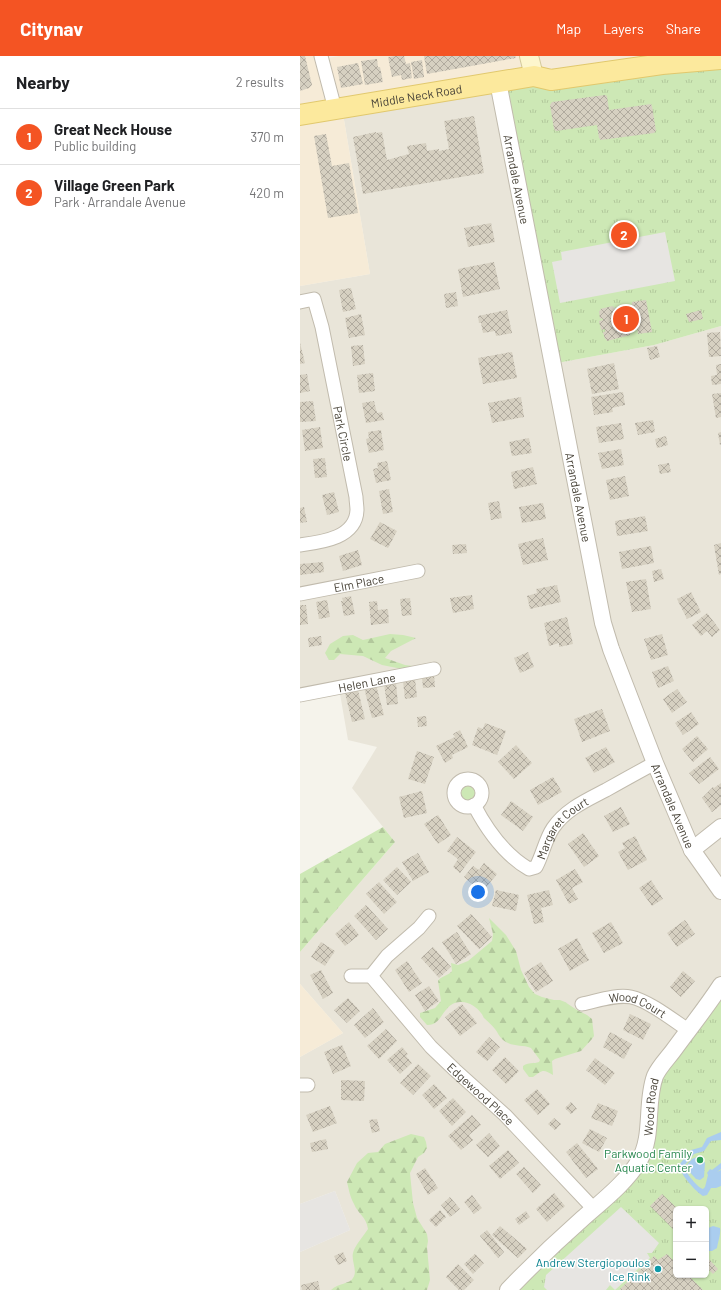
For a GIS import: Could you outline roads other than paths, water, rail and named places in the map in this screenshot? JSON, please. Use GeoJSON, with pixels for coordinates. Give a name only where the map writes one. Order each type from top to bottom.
{"type":"FeatureCollection","features":[{"type":"Feature","properties":{"kind":"main road"},"geometry":{"type":"LineString","coordinates":[[529,56],[534,76]]}},
{"type":"Feature","properties":{"kind":"main road","name":"Middle Neck Road"},"geometry":{"type":"LineString","coordinates":[[300,115],[534,76],[548,68],[632,56]]}},
{"type":"Feature","properties":{"kind":"main road","name":"Middle Neck Road"},"geometry":{"type":"LineString","coordinates":[[534,76],[551,80],[667,63],[721,58]]}},
{"type":"Feature","properties":{"kind":"street"},"geometry":{"type":"LineString","coordinates":[[321,56],[335,109]]}},
{"type":"Feature","properties":{"kind":"street","name":"Arrandale Avenue"},"geometry":{"type":"LineString","coordinates":[[498,82],[603,623],[611,649],[655,763],[692,850],[721,891]]}},
{"type":"Feature","properties":{"kind":"street","name":"Park Circle"},"geometry":{"type":"LineString","coordinates":[[300,302],[314,299],[322,327],[356,497],[357,511],[352,525],[342,535],[300,545]]}},
{"type":"Feature","properties":{"kind":"street","name":"Elm Place"},"geometry":{"type":"LineString","coordinates":[[300,594],[418,571]]}},
{"type":"Feature","properties":{"kind":"street","name":"Helen Lane"},"geometry":{"type":"LineString","coordinates":[[300,695],[434,669]]}},
{"type":"Feature","properties":{"kind":"street","name":"Margaret Court"},"geometry":{"type":"LineString","coordinates":[[474,805],[492,835],[518,863],[529,869],[536,867],[548,836],[554,826],[566,813],[581,803],[655,763]]}},
{"type":"Feature","properties":{"kind":"street"},"geometry":{"type":"LineString","coordinates":[[692,850],[721,827]]}},
{"type":"Feature","properties":{"kind":"street"},"geometry":{"type":"LineString","coordinates":[[351,976],[371,976],[387,956],[419,928],[429,916]]}},
{"type":"Feature","properties":{"kind":"street","name":"Edgewood Place"},"geometry":{"type":"LineString","coordinates":[[371,976],[431,1047],[505,1115],[593,1208]]}},
{"type":"Feature","properties":{"kind":"street","name":"Wood Road"},"geometry":{"type":"LineString","coordinates":[[508,1290],[541,1256],[627,1178],[639,1161],[644,1150],[647,1137],[650,1090],[656,1074],[703,1012],[721,985]]}},
{"type":"Feature","properties":{"kind":"street","name":"Wood Court"},"geometry":{"type":"LineString","coordinates":[[582,1004],[616,997],[632,997],[649,1005],[688,1030]]}},
{"type":"Feature","properties":{"kind":"water"},"geometry":{"type":"Polygon","coordinates":[[[721,1132],[721,1140],[711,1141],[704,1151],[694,1154],[684,1166],[692,1179],[703,1189],[705,1187],[708,1175],[707,1173],[710,1169],[712,1170],[721,1163],[721,1169],[717,1172],[721,1170],[721,1186],[711,1188],[707,1195],[703,1196],[688,1182],[679,1165],[691,1150],[702,1147],[707,1138],[721,1132]]]}},
{"type":"Feature","properties":{"kind":"water"},"geometry":{"type":"Polygon","coordinates":[[[701,1157],[705,1163],[704,1177],[700,1180],[696,1179],[686,1168],[692,1159],[701,1157]]]}},
{"type":"Feature","properties":{"kind":"water"},"geometry":{"type":"Polygon","coordinates":[[[713,1226],[720,1228],[717,1248],[712,1251],[709,1251],[709,1228],[713,1226]]]}},
{"type":"Feature","properties":{"kind":"place","name":"Village Green Park"},"geometry":{"type":"Point","coordinates":[624,235]}},
{"type":"Feature","properties":{"kind":"place","name":"Great Neck House"},"geometry":{"type":"Point","coordinates":[626,319]}},
{"type":"Feature","properties":{"kind":"place","name":"Parkwood Family Aquatic Center"},"geometry":{"type":"Point","coordinates":[700,1160]}},
{"type":"Feature","properties":{"kind":"place","name":"Andrew Stergiopoulos Ice Rink"},"geometry":{"type":"Point","coordinates":[658,1269]}}]}
